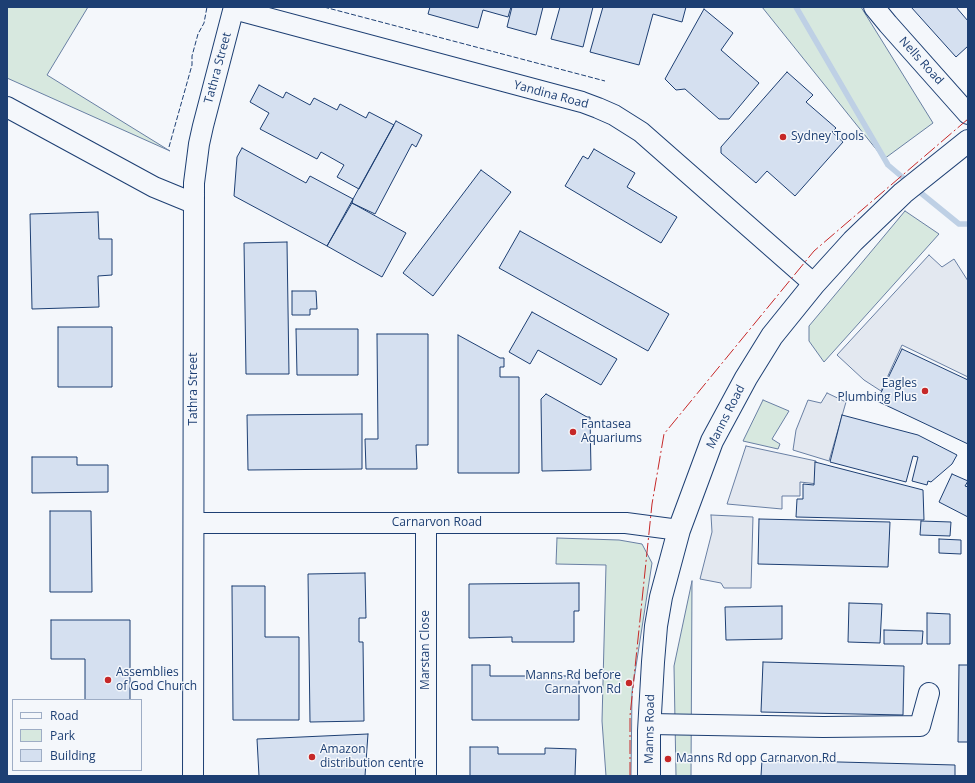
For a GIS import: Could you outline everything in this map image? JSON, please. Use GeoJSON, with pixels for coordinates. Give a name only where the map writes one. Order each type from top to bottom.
{"type":"FeatureCollection","features":[{"type":"Feature","properties":{"kind":"main road","name":"Manns Road"},"geometry":{"type":"LineString","coordinates":[[649,776],[653,662],[656,626],[661,597],[679,530],[712,440],[746,378],[772,336],[814,284],[853,241],[911,187],[968,141]]}},
{"type":"Feature","properties":{"kind":"street","name":"Nells Road"},"geometry":{"type":"LineString","coordinates":[[874,7],[968,114]]}},
{"type":"Feature","properties":{"kind":"street","name":"Tathra Street"},"geometry":{"type":"LineString","coordinates":[[193,776],[193,202],[199,144],[234,8]]}},
{"type":"Feature","properties":{"kind":"street","name":"Yandina Road"},"geometry":{"type":"LineString","coordinates":[[234,8],[582,102],[614,115],[641,132],[814,284]]}},
{"type":"Feature","properties":{"kind":"street"},"geometry":{"type":"LineString","coordinates":[[7,107],[154,187],[193,202]]}},
{"type":"Feature","properties":{"kind":"street","name":"Carnarvon Road"},"geometry":{"type":"LineString","coordinates":[[194,523],[626,523],[679,530]]}},
{"type":"Feature","properties":{"kind":"street","name":"Marstan Close"},"geometry":{"type":"LineString","coordinates":[[426,523],[426,776]]}},
{"type":"Feature","properties":{"kind":"street"},"geometry":{"type":"LineString","coordinates":[[650,724],[823,727],[920,726],[929,693]]}},
{"type":"Feature","properties":{"kind":"green space"},"geometry":{"type":"Polygon","coordinates":[[[7,7],[88,7],[47,75],[170,151],[7,78],[7,7]]]}},
{"type":"Feature","properties":{"kind":"green space"},"geometry":{"type":"Polygon","coordinates":[[[762,7],[861,7],[933,123],[884,159],[762,7]]]}},
{"type":"Feature","properties":{"kind":"green space"},"geometry":{"type":"Polygon","coordinates":[[[905,211],[939,234],[824,362],[809,341],[809,326],[905,211]]]}},
{"type":"Feature","properties":{"kind":"green space"},"geometry":{"type":"Polygon","coordinates":[[[763,400],[789,411],[772,439],[780,444],[778,449],[743,441],[763,400]]]}},
{"type":"Feature","properties":{"kind":"green space"},"geometry":{"type":"Polygon","coordinates":[[[557,538],[619,540],[642,544],[652,563],[632,692],[631,776],[606,776],[602,721],[606,565],[556,564],[557,538]]]}},
{"type":"Feature","properties":{"kind":"green space"},"geometry":{"type":"Polygon","coordinates":[[[692,581],[691,776],[676,776],[674,666],[692,581]]]}},
{"type":"Feature","properties":{"kind":"shaded area"},"geometry":{"type":"Polygon","coordinates":[[[929,255],[942,267],[954,259],[968,281],[968,377],[902,345],[881,391],[864,380],[837,355],[929,255]]]}},
{"type":"Feature","properties":{"kind":"shaded area"},"geometry":{"type":"Polygon","coordinates":[[[827,393],[846,402],[829,461],[793,450],[796,430],[808,400],[821,403],[827,393]]]}},
{"type":"Feature","properties":{"kind":"shaded area"},"geometry":{"type":"Polygon","coordinates":[[[746,446],[816,461],[818,484],[800,482],[800,496],[782,496],[782,509],[727,504],[746,446]]]}},
{"type":"Feature","properties":{"kind":"shaded area"},"geometry":{"type":"Polygon","coordinates":[[[711,515],[753,517],[751,588],[724,588],[721,583],[700,579],[712,532],[711,515]]]}},
{"type":"Feature","properties":{"kind":"building"},"geometry":{"type":"Polygon","coordinates":[[[430,7],[511,7],[508,17],[483,10],[478,28],[428,14],[430,7]]]}},
{"type":"Feature","properties":{"kind":"building"},"geometry":{"type":"Polygon","coordinates":[[[512,7],[543,7],[536,35],[507,27],[512,7]]]}},
{"type":"Feature","properties":{"kind":"building"},"geometry":{"type":"Polygon","coordinates":[[[560,7],[593,7],[583,47],[551,39],[560,7]]]}},
{"type":"Feature","properties":{"kind":"building"},"geometry":{"type":"Polygon","coordinates":[[[603,7],[686,7],[682,22],[653,14],[639,65],[590,52],[603,7]]]}},
{"type":"Feature","properties":{"kind":"building"},"geometry":{"type":"Polygon","coordinates":[[[911,7],[956,7],[968,21],[968,46],[956,57],[911,7]]]}},
{"type":"Feature","properties":{"kind":"building"},"geometry":{"type":"Polygon","coordinates":[[[704,9],[733,33],[721,50],[759,83],[729,119],[719,119],[685,89],[676,90],[665,79],[704,9]]]}},
{"type":"Feature","properties":{"kind":"building","name":"Sydney Tools"},"geometry":{"type":"Polygon","coordinates":[[[787,72],[813,95],[806,102],[836,128],[832,132],[843,142],[795,196],[767,171],[756,183],[721,153],[721,147],[787,72]]]}},
{"type":"Feature","properties":{"kind":"building"},"geometry":{"type":"Polygon","coordinates":[[[259,85],[283,98],[286,92],[310,105],[314,98],[337,110],[340,104],[366,118],[369,112],[394,125],[359,189],[337,177],[344,165],[321,152],[317,159],[260,129],[269,113],[250,102],[259,85]]]}},
{"type":"Feature","properties":{"kind":"building"},"geometry":{"type":"Polygon","coordinates":[[[396,121],[422,135],[416,147],[412,144],[375,214],[352,203],[396,121]]]}},
{"type":"Feature","properties":{"kind":"building"},"geometry":{"type":"Polygon","coordinates":[[[242,148],[306,183],[310,176],[353,199],[327,246],[234,196],[237,157],[242,148]]]}},
{"type":"Feature","properties":{"kind":"building"},"geometry":{"type":"Polygon","coordinates":[[[594,149],[635,173],[627,187],[677,217],[661,243],[565,186],[583,156],[588,159],[594,149]]]}},
{"type":"Feature","properties":{"kind":"building"},"geometry":{"type":"Polygon","coordinates":[[[481,170],[511,192],[433,296],[403,273],[481,170]]]}},
{"type":"Feature","properties":{"kind":"building"},"geometry":{"type":"Polygon","coordinates":[[[352,203],[406,233],[382,277],[327,246],[352,203]]]}},
{"type":"Feature","properties":{"kind":"building"},"geometry":{"type":"Polygon","coordinates":[[[98,212],[99,239],[112,239],[112,275],[98,276],[99,307],[32,309],[30,214],[98,212]]]}},
{"type":"Feature","properties":{"kind":"building"},"geometry":{"type":"Polygon","coordinates":[[[520,231],[669,314],[648,351],[499,268],[520,231]]]}},
{"type":"Feature","properties":{"kind":"building"},"geometry":{"type":"Polygon","coordinates":[[[287,242],[289,374],[246,374],[244,243],[287,242]]]}},
{"type":"Feature","properties":{"kind":"building"},"geometry":{"type":"Polygon","coordinates":[[[292,291],[316,291],[317,309],[310,309],[310,315],[292,315],[292,291]]]}},
{"type":"Feature","properties":{"kind":"building"},"geometry":{"type":"Polygon","coordinates":[[[532,312],[617,359],[601,385],[538,350],[530,364],[509,352],[532,312]]]}},
{"type":"Feature","properties":{"kind":"building"},"geometry":{"type":"Polygon","coordinates":[[[58,327],[112,327],[112,387],[58,387],[58,327]]]}},
{"type":"Feature","properties":{"kind":"building"},"geometry":{"type":"Polygon","coordinates":[[[296,329],[358,329],[358,375],[297,375],[296,329]]]}},
{"type":"Feature","properties":{"kind":"building"},"geometry":{"type":"Polygon","coordinates":[[[377,334],[428,334],[428,445],[416,445],[417,469],[366,469],[365,439],[378,439],[377,334]]]}},
{"type":"Feature","properties":{"kind":"building"},"geometry":{"type":"Polygon","coordinates":[[[458,335],[500,358],[504,358],[504,367],[500,367],[500,377],[519,377],[519,473],[458,473],[458,335]]]}},
{"type":"Feature","properties":{"kind":"building","name":"Eagles Plumbing Plus"},"geometry":{"type":"Polygon","coordinates":[[[902,349],[968,380],[968,444],[877,401],[902,349]]]}},
{"type":"Feature","properties":{"kind":"building"},"geometry":{"type":"Polygon","coordinates":[[[546,394],[587,417],[590,417],[591,470],[542,471],[541,399],[546,394]]]}},
{"type":"Feature","properties":{"kind":"building"},"geometry":{"type":"Polygon","coordinates":[[[362,414],[362,469],[248,470],[247,415],[362,414]]]}},
{"type":"Feature","properties":{"kind":"building"},"geometry":{"type":"Polygon","coordinates":[[[842,415],[918,435],[957,455],[952,464],[931,482],[928,481],[927,485],[912,481],[918,457],[913,456],[906,482],[830,462],[842,415]]]}},
{"type":"Feature","properties":{"kind":"building"},"geometry":{"type":"Polygon","coordinates":[[[32,457],[77,457],[77,465],[108,465],[108,492],[32,493],[32,457]]]}},
{"type":"Feature","properties":{"kind":"building"},"geometry":{"type":"Polygon","coordinates":[[[815,462],[923,490],[924,520],[796,517],[797,499],[803,499],[803,484],[814,485],[815,462]]]}},
{"type":"Feature","properties":{"kind":"building"},"geometry":{"type":"Polygon","coordinates":[[[952,474],[968,481],[965,486],[968,487],[968,517],[939,502],[952,474]]]}},
{"type":"Feature","properties":{"kind":"building"},"geometry":{"type":"Polygon","coordinates":[[[50,511],[91,511],[92,592],[50,592],[50,511]]]}},
{"type":"Feature","properties":{"kind":"building"},"geometry":{"type":"Polygon","coordinates":[[[759,519],[890,522],[888,567],[758,564],[759,519]]]}},
{"type":"Feature","properties":{"kind":"building"},"geometry":{"type":"Polygon","coordinates":[[[921,521],[951,522],[950,536],[920,535],[921,521]]]}},
{"type":"Feature","properties":{"kind":"building"},"geometry":{"type":"Polygon","coordinates":[[[939,539],[961,540],[961,554],[939,553],[939,539]]]}},
{"type":"Feature","properties":{"kind":"building"},"geometry":{"type":"Polygon","coordinates":[[[365,573],[366,618],[359,618],[359,642],[363,642],[364,721],[310,722],[308,574],[365,573]]]}},
{"type":"Feature","properties":{"kind":"building"},"geometry":{"type":"Polygon","coordinates":[[[579,583],[579,611],[574,611],[574,642],[512,642],[512,637],[469,638],[469,584],[579,583]]]}},
{"type":"Feature","properties":{"kind":"building"},"geometry":{"type":"Polygon","coordinates":[[[232,586],[265,586],[265,637],[299,637],[299,720],[233,720],[232,586]]]}},
{"type":"Feature","properties":{"kind":"building"},"geometry":{"type":"Polygon","coordinates":[[[849,603],[882,604],[880,643],[848,642],[849,603]]]}},
{"type":"Feature","properties":{"kind":"building"},"geometry":{"type":"Polygon","coordinates":[[[782,606],[782,639],[726,640],[725,607],[782,606]]]}},
{"type":"Feature","properties":{"kind":"building"},"geometry":{"type":"Polygon","coordinates":[[[927,613],[950,614],[950,644],[927,644],[927,613]]]}},
{"type":"Feature","properties":{"kind":"building","name":"Assemblies of God Church"},"geometry":{"type":"Polygon","coordinates":[[[51,620],[130,620],[130,699],[85,699],[85,659],[51,659],[51,620]]]}},
{"type":"Feature","properties":{"kind":"building"},"geometry":{"type":"Polygon","coordinates":[[[884,630],[923,631],[922,644],[884,644],[884,630]]]}},
{"type":"Feature","properties":{"kind":"building"},"geometry":{"type":"Polygon","coordinates":[[[763,662],[904,666],[903,715],[761,712],[763,662]]]}},
{"type":"Feature","properties":{"kind":"building"},"geometry":{"type":"Polygon","coordinates":[[[472,665],[490,665],[490,676],[579,676],[579,720],[472,720],[472,665]]]}},
{"type":"Feature","properties":{"kind":"building"},"geometry":{"type":"Polygon","coordinates":[[[959,665],[968,665],[968,742],[958,742],[959,665]]]}},
{"type":"Feature","properties":{"kind":"building","name":"Amazon distribution centre"},"geometry":{"type":"Polygon","coordinates":[[[368,734],[365,776],[259,776],[257,739],[368,734]]]}},
{"type":"Feature","properties":{"kind":"building"},"geometry":{"type":"Polygon","coordinates":[[[470,747],[498,747],[498,754],[545,754],[545,748],[576,749],[575,776],[470,776],[470,747]]]}},
{"type":"Feature","properties":{"kind":"building"},"geometry":{"type":"Polygon","coordinates":[[[762,760],[955,765],[955,776],[761,776],[762,760]]]}},
{"type":"Feature","properties":{"kind":"waterway"},"geometry":{"type":"LineString","coordinates":[[796,7],[888,165],[908,182]]}},
{"type":"Feature","properties":{"kind":"waterway"},"geometry":{"type":"LineString","coordinates":[[916,189],[959,224],[968,224]]}},
{"type":"Feature","properties":{"kind":"fence"},"geometry":{"type":"LineString","coordinates":[[169,147],[192,65],[192,56],[198,34],[204,23],[207,7]]}},
{"type":"Feature","properties":{"kind":"fence"},"geometry":{"type":"LineString","coordinates":[[324,7],[605,81]]}},
{"type":"Feature","properties":{"kind":"power"},"geometry":{"type":"LineString","coordinates":[[630,776],[630,716],[652,504],[664,434],[814,251],[968,119]]}},
{"type":"Feature","properties":{"kind":"place","name":"Sydney Tools"},"geometry":{"type":"Point","coordinates":[783,137]}},
{"type":"Feature","properties":{"kind":"place","name":"Eagles Plumbing Plus"},"geometry":{"type":"Point","coordinates":[925,391]}},
{"type":"Feature","properties":{"kind":"place","name":"Fantasea Aquariums"},"geometry":{"type":"Point","coordinates":[573,432]}},
{"type":"Feature","properties":{"kind":"place","name":"Assemblies of God Church"},"geometry":{"type":"Point","coordinates":[108,680]}},
{"type":"Feature","properties":{"kind":"place","name":"Manns Rd before Carnarvon Rd"},"geometry":{"type":"Point","coordinates":[629,683]}},
{"type":"Feature","properties":{"kind":"place","name":"Amazon distribution centre"},"geometry":{"type":"Point","coordinates":[312,757]}},
{"type":"Feature","properties":{"kind":"place","name":"Manns Rd opp Carnarvon Rd"},"geometry":{"type":"Point","coordinates":[668,759]}}]}
